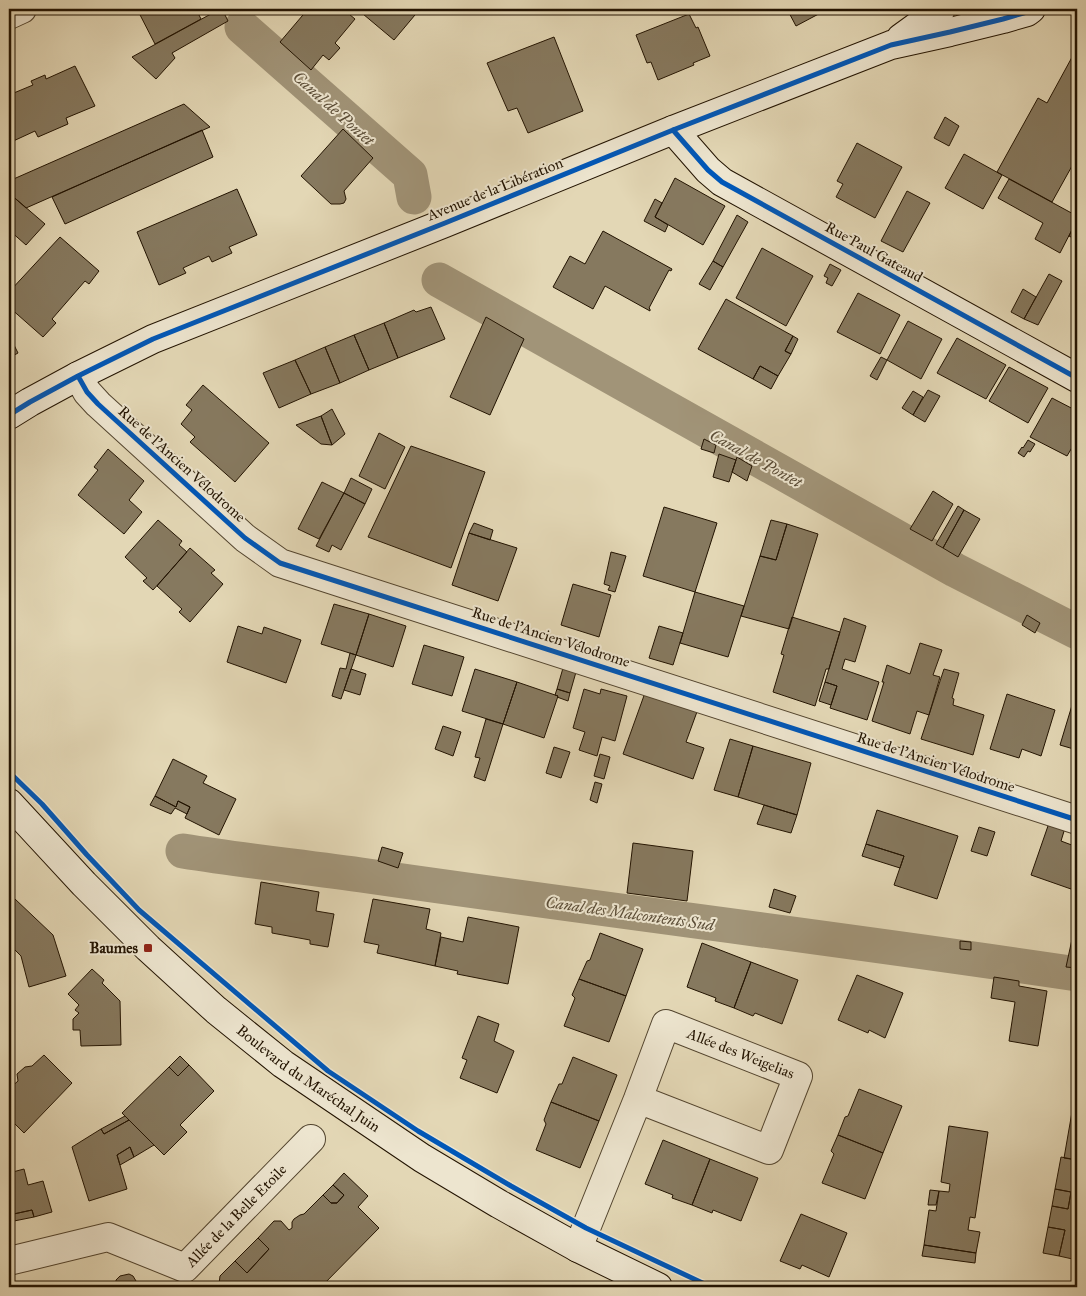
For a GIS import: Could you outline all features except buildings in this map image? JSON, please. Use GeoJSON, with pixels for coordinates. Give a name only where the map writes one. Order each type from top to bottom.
{"type":"FeatureCollection","features":[{"type":"Feature","properties":{"kind":"street"},"geometry":{"type":"LineString","coordinates":[[9,16],[22,9]]}},
{"type":"Feature","properties":{"kind":"street","name":"Avenue de la Libération"},"geometry":{"type":"LineString","coordinates":[[891,45],[941,9]]}},
{"type":"Feature","properties":{"kind":"street","name":"Avenue de la Libération"},"geometry":{"type":"LineString","coordinates":[[9,415],[78,376],[153,339],[673,130],[891,45],[950,32],[995,14],[1026,12],[1031,9]]}},
{"type":"Feature","properties":{"kind":"street","name":"Rue Paul Gateaud"},"geometry":{"type":"LineString","coordinates":[[673,130],[708,170],[722,182],[1077,378]]}},
{"type":"Feature","properties":{"kind":"street","name":"Rue de l'Ancien Vélodrome"},"geometry":{"type":"LineString","coordinates":[[78,376],[87,392],[98,404],[246,538],[280,563],[1077,820]]}},
{"type":"Feature","properties":{"kind":"street","name":"Boulevard du Maréchal Juin"},"geometry":{"type":"LineString","coordinates":[[10,808],[148,948],[216,1010],[283,1064],[422,1158],[499,1204],[578,1248],[658,1287]]}},
{"type":"Feature","properties":{"kind":"street","name":"Allée des Weigelias"},"geometry":{"type":"LineString","coordinates":[[578,1248],[666,1024],[798,1076],[769,1150],[638,1099]]}},
{"type":"Feature","properties":{"kind":"street","name":"Allée de la Belle Etoile"},"geometry":{"type":"LineString","coordinates":[[9,1261],[108,1237],[185,1268],[310,1139]]}},
{"type":"Feature","properties":{"kind":"waterway","name":"Canal de Pontet"},"geometry":{"type":"LineString","coordinates":[[242,27],[410,175],[414,197]]}},
{"type":"Feature","properties":{"kind":"waterway","name":"Canal de Pontet"},"geometry":{"type":"LineString","coordinates":[[439,280],[955,570],[1077,632]]}},
{"type":"Feature","properties":{"kind":"waterway","name":"Canal des Malcontents Sud"},"geometry":{"type":"LineString","coordinates":[[183,851],[1077,974]]}},
{"type":"Feature","properties":{"kind":"cycle path"},"geometry":{"type":"LineString","coordinates":[[9,415],[78,376],[153,339],[673,130],[891,45],[1003,19],[1031,9]]}},
{"type":"Feature","properties":{"kind":"cycle path"},"geometry":{"type":"LineString","coordinates":[[673,130],[708,170],[722,182],[1077,378]]}},
{"type":"Feature","properties":{"kind":"cycle path"},"geometry":{"type":"LineString","coordinates":[[78,376],[87,392],[98,404],[245,538],[280,563],[1077,820]]}},
{"type":"Feature","properties":{"kind":"cycle path"},"geometry":{"type":"LineString","coordinates":[[9,772],[42,804],[139,910],[328,1071],[418,1131],[511,1186],[586,1228],[711,1287]]}},
{"type":"Feature","properties":{"kind":"place","name":"Baumes"},"geometry":{"type":"Point","coordinates":[148,948]}}]}
